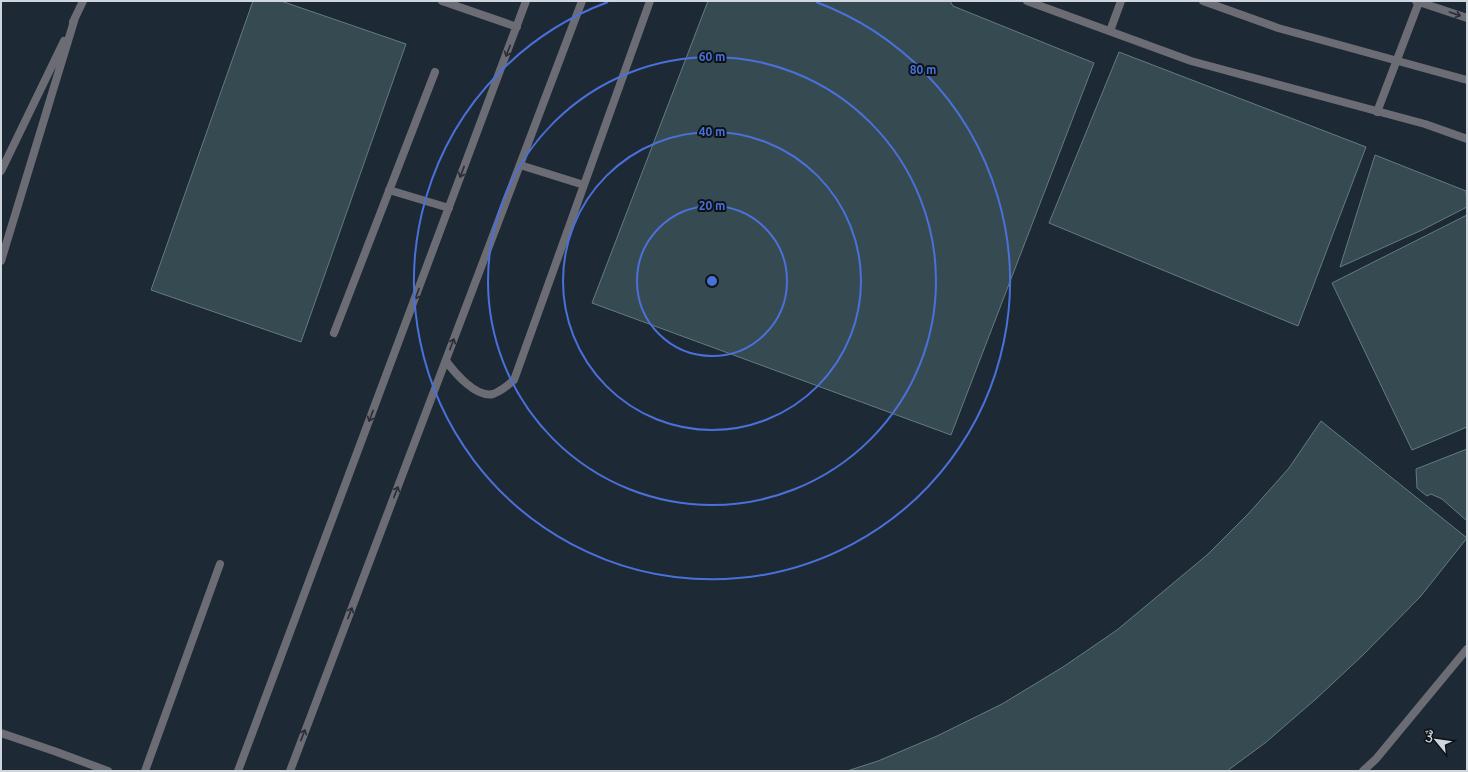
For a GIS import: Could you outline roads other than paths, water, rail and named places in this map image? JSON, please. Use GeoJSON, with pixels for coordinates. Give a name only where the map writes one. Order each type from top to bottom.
{"type":"FeatureCollection","features":[{"type":"Feature","properties":{"kind":"street"},"geometry":{"type":"LineString","coordinates":[[1,171],[83,1]]}},
{"type":"Feature","properties":{"kind":"street"},"geometry":{"type":"LineString","coordinates":[[442,1],[517,27]]}},
{"type":"Feature","properties":{"kind":"street"},"geometry":{"type":"LineString","coordinates":[[238,771],[526,1]]}},
{"type":"Feature","properties":{"kind":"street"},"geometry":{"type":"LineString","coordinates":[[290,771],[582,1]]}},
{"type":"Feature","properties":{"kind":"street"},"geometry":{"type":"LineString","coordinates":[[446,361],[470,387],[482,393],[491,394],[503,390],[514,380],[650,1]]}},
{"type":"Feature","properties":{"kind":"street"},"geometry":{"type":"LineString","coordinates":[[1027,1],[1191,61],[1425,124],[1467,139]]}},
{"type":"Feature","properties":{"kind":"street"},"geometry":{"type":"LineString","coordinates":[[1110,31],[1121,1]]}},
{"type":"Feature","properties":{"kind":"street"},"geometry":{"type":"LineString","coordinates":[[1203,1],[1278,28],[1467,80]]}},
{"type":"Feature","properties":{"kind":"street"},"geometry":{"type":"LineString","coordinates":[[1377,112],[1418,2],[1467,18]]}},
{"type":"Feature","properties":{"kind":"street"},"geometry":{"type":"LineString","coordinates":[[1,261],[75,18]]}},
{"type":"Feature","properties":{"kind":"street"},"geometry":{"type":"LineString","coordinates":[[334,333],[435,72]]}},
{"type":"Feature","properties":{"kind":"street"},"geometry":{"type":"LineString","coordinates":[[520,165],[584,185]]}},
{"type":"Feature","properties":{"kind":"street"},"geometry":{"type":"LineString","coordinates":[[389,190],[449,208]]}},
{"type":"Feature","properties":{"kind":"street"},"geometry":{"type":"LineString","coordinates":[[145,771],[220,564]]}},
{"type":"Feature","properties":{"kind":"street"},"geometry":{"type":"LineString","coordinates":[[1363,771],[1376,759],[1467,648]]}},
{"type":"Feature","properties":{"kind":"street"},"geometry":{"type":"LineString","coordinates":[[1,733],[108,771]]}}]}
